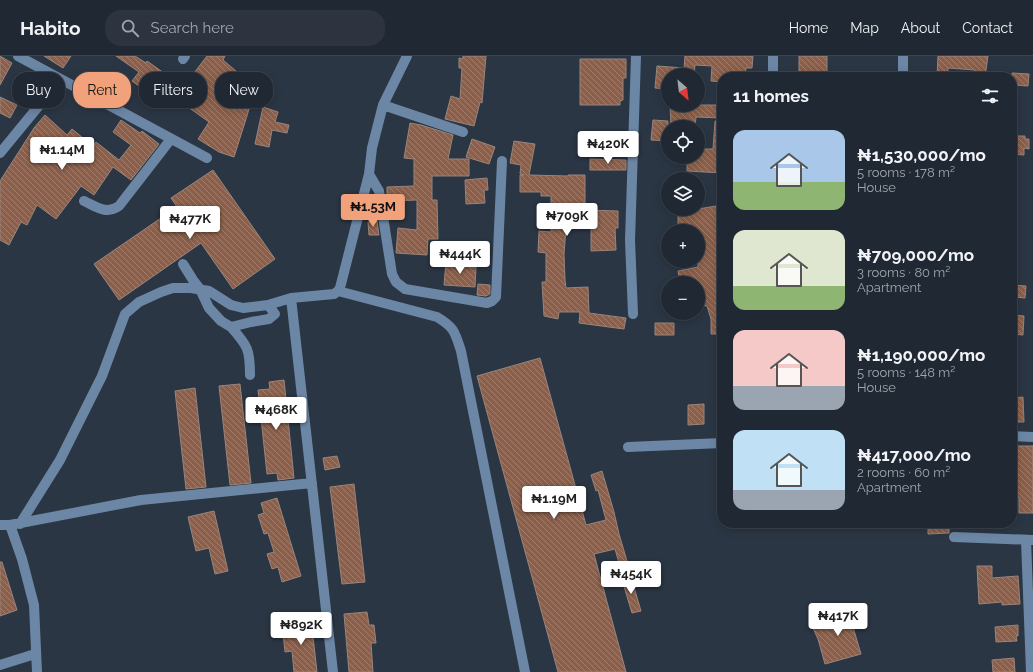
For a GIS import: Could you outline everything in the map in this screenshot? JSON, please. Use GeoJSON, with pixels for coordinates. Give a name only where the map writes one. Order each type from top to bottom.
{"type":"FeatureCollection","features":[{"type":"Feature","properties":{"kind":"street"},"geometry":{"type":"LineString","coordinates":[[18,56],[46,72]]}},
{"type":"Feature","properties":{"kind":"street"},"geometry":{"type":"LineString","coordinates":[[338,292],[369,174],[372,148],[383,105],[407,56]]}},
{"type":"Feature","properties":{"kind":"street"},"geometry":{"type":"LineString","coordinates":[[633,314],[630,240],[636,56]]}},
{"type":"Feature","properties":{"kind":"street"},"geometry":{"type":"LineString","coordinates":[[773,56],[773,72]]}},
{"type":"Feature","properties":{"kind":"street"},"geometry":{"type":"LineString","coordinates":[[903,56],[903,72]]}},
{"type":"Feature","properties":{"kind":"street"},"geometry":{"type":"LineString","coordinates":[[65,83],[208,158]]}},
{"type":"Feature","properties":{"kind":"street"},"geometry":{"type":"LineString","coordinates":[[383,105],[463,132]]}},
{"type":"Feature","properties":{"kind":"street"},"geometry":{"type":"LineString","coordinates":[[0,154],[37,108]]}},
{"type":"Feature","properties":{"kind":"street"},"geometry":{"type":"LineString","coordinates":[[84,201],[107,211],[114,210],[119,206],[171,139]]}},
{"type":"Feature","properties":{"kind":"street"},"geometry":{"type":"LineString","coordinates":[[369,174],[379,190],[392,274],[396,282],[405,289],[487,303],[496,297],[502,161]]}},
{"type":"Feature","properties":{"kind":"street"},"geometry":{"type":"LineString","coordinates":[[183,264],[200,289],[209,308],[221,321],[231,327],[244,341],[250,357],[250,375]]}},
{"type":"Feature","properties":{"kind":"street"},"geometry":{"type":"LineString","coordinates":[[10,525],[60,460],[102,376],[125,314],[139,302],[173,288],[200,289],[209,291],[225,302],[237,307],[250,308],[268,305],[290,298],[334,294],[338,292],[437,317],[450,324],[456,335],[461,351],[525,672]]}},
{"type":"Feature","properties":{"kind":"street"},"geometry":{"type":"LineString","coordinates":[[290,298],[333,672]]}},
{"type":"Feature","properties":{"kind":"street"},"geometry":{"type":"LineString","coordinates":[[231,327],[269,319],[275,314],[268,305]]}},
{"type":"Feature","properties":{"kind":"street"},"geometry":{"type":"LineString","coordinates":[[1017,436],[1033,438]]}},
{"type":"Feature","properties":{"kind":"street"},"geometry":{"type":"LineString","coordinates":[[628,447],[717,443]]}},
{"type":"Feature","properties":{"kind":"street"},"geometry":{"type":"LineString","coordinates":[[10,525],[141,500],[312,483]]}},
{"type":"Feature","properties":{"kind":"street"},"geometry":{"type":"LineString","coordinates":[[10,525],[22,559],[34,605],[37,672]]}},
{"type":"Feature","properties":{"kind":"street"},"geometry":{"type":"LineString","coordinates":[[954,537],[1030,540],[1031,672]]}},
{"type":"Feature","properties":{"kind":"street"},"geometry":{"type":"LineString","coordinates":[[0,665],[35,654]]}},
{"type":"Feature","properties":{"kind":"building"},"geometry":{"type":"Polygon","coordinates":[[[0,56],[12,63],[0,85],[0,56]]]}},
{"type":"Feature","properties":{"kind":"building"},"geometry":{"type":"Polygon","coordinates":[[[44,56],[71,56],[63,68],[44,56]]]}},
{"type":"Feature","properties":{"kind":"building"},"geometry":{"type":"Polygon","coordinates":[[[116,56],[135,56],[146,63],[147,61],[163,72],[139,72],[116,56]]]}},
{"type":"Feature","properties":{"kind":"building"},"geometry":{"type":"Polygon","coordinates":[[[207,56],[225,56],[223,60],[237,72],[215,72],[215,108],[249,108],[234,157],[219,152],[198,139],[209,122],[189,108],[207,108],[207,72],[195,72],[207,56]]]}},
{"type":"Feature","properties":{"kind":"building"},"geometry":{"type":"Polygon","coordinates":[[[463,56],[486,56],[482,103],[480,102],[474,126],[445,119],[451,96],[460,99],[462,68],[459,68],[459,58],[463,59],[463,56]]]}},
{"type":"Feature","properties":{"kind":"building"},"geometry":{"type":"Polygon","coordinates":[[[685,56],[753,56],[752,68],[746,68],[746,72],[717,72],[717,82],[711,81],[712,66],[695,65],[695,68],[684,68],[685,56]]]}},
{"type":"Feature","properties":{"kind":"building"},"geometry":{"type":"Polygon","coordinates":[[[799,56],[827,56],[827,72],[799,72],[799,56]]]}},
{"type":"Feature","properties":{"kind":"building"},"geometry":{"type":"Polygon","coordinates":[[[938,56],[988,56],[986,72],[948,68],[948,72],[937,72],[938,56]]]}},
{"type":"Feature","properties":{"kind":"building"},"geometry":{"type":"Polygon","coordinates":[[[580,59],[626,59],[626,78],[623,78],[623,100],[620,101],[620,105],[580,105],[580,59]]]}},
{"type":"Feature","properties":{"kind":"building"},"geometry":{"type":"Polygon","coordinates":[[[657,66],[684,68],[661,68],[661,88],[655,88],[657,66]]]}},
{"type":"Feature","properties":{"kind":"building"},"geometry":{"type":"Polygon","coordinates":[[[139,72],[139,86],[132,81],[139,72]]]}},
{"type":"Feature","properties":{"kind":"building"},"geometry":{"type":"Polygon","coordinates":[[[1017,73],[1029,74],[1028,86],[1017,85],[1017,73]]]}},
{"type":"Feature","properties":{"kind":"building"},"geometry":{"type":"Polygon","coordinates":[[[0,97],[12,103],[12,108],[15,108],[10,118],[0,113],[0,97]]]}},
{"type":"Feature","properties":{"kind":"building"},"geometry":{"type":"Polygon","coordinates":[[[705,105],[717,105],[717,118],[696,117],[696,120],[671,120],[670,112],[705,112],[705,105]]]}},
{"type":"Feature","properties":{"kind":"building"},"geometry":{"type":"Polygon","coordinates":[[[263,108],[278,112],[275,122],[289,125],[287,133],[272,130],[269,147],[255,144],[263,108]]]}},
{"type":"Feature","properties":{"kind":"building"},"geometry":{"type":"Polygon","coordinates":[[[45,115],[67,135],[72,129],[93,146],[96,142],[119,160],[131,145],[113,132],[121,120],[140,133],[142,131],[159,144],[131,180],[113,167],[94,195],[81,186],[56,219],[37,205],[27,225],[21,222],[9,245],[0,240],[0,181],[34,128],[45,115]]]}},
{"type":"Feature","properties":{"kind":"building"},"geometry":{"type":"Polygon","coordinates":[[[653,120],[661,121],[661,141],[651,140],[653,120]]]}},
{"type":"Feature","properties":{"kind":"building"},"geometry":{"type":"Polygon","coordinates":[[[715,121],[717,121],[717,173],[687,171],[687,164],[705,164],[705,149],[713,149],[715,121]]]}},
{"type":"Feature","properties":{"kind":"building"},"geometry":{"type":"Polygon","coordinates":[[[410,123],[453,135],[448,159],[469,159],[469,176],[432,176],[432,200],[437,200],[438,239],[428,239],[427,255],[396,253],[398,228],[417,230],[417,200],[387,201],[387,187],[414,186],[414,159],[404,158],[410,123]]]}},
{"type":"Feature","properties":{"kind":"building"},"geometry":{"type":"Polygon","coordinates":[[[1017,136],[1025,136],[1025,139],[1029,139],[1029,149],[1024,148],[1024,155],[1017,154],[1017,136]]]}},
{"type":"Feature","properties":{"kind":"building"},"geometry":{"type":"Polygon","coordinates":[[[472,139],[495,147],[489,164],[466,157],[472,139]]]}},
{"type":"Feature","properties":{"kind":"building"},"geometry":{"type":"Polygon","coordinates":[[[514,141],[535,144],[529,175],[585,175],[585,210],[618,211],[618,228],[615,228],[616,250],[591,251],[591,228],[566,228],[564,254],[565,280],[566,288],[588,287],[589,313],[626,318],[624,329],[579,323],[580,312],[559,312],[558,319],[544,316],[542,282],[546,282],[546,253],[538,252],[539,231],[551,232],[551,196],[541,196],[541,192],[520,192],[520,175],[524,175],[520,174],[521,165],[510,163],[514,141]]]}},
{"type":"Feature","properties":{"kind":"building"},"geometry":{"type":"Polygon","coordinates":[[[590,159],[626,160],[626,170],[590,170],[590,159]]]}},
{"type":"Feature","properties":{"kind":"building"},"geometry":{"type":"Polygon","coordinates":[[[213,170],[275,259],[233,289],[201,243],[119,300],[94,264],[177,207],[171,198],[213,170]]]}},
{"type":"Feature","properties":{"kind":"building"},"geometry":{"type":"Polygon","coordinates":[[[487,178],[488,190],[484,190],[485,203],[466,204],[465,180],[487,178]]]}},
{"type":"Feature","properties":{"kind":"building"},"geometry":{"type":"Polygon","coordinates":[[[717,206],[717,334],[711,334],[711,319],[707,306],[705,306],[705,276],[679,276],[678,271],[693,268],[705,268],[705,224],[678,224],[678,216],[705,216],[705,208],[717,206]]]}},
{"type":"Feature","properties":{"kind":"building"},"geometry":{"type":"Polygon","coordinates":[[[377,221],[379,235],[369,235],[368,222],[377,221]]]}},
{"type":"Feature","properties":{"kind":"building"},"geometry":{"type":"Polygon","coordinates":[[[446,262],[470,263],[470,267],[476,267],[475,287],[444,285],[446,262]]]}},
{"type":"Feature","properties":{"kind":"building"},"geometry":{"type":"Polygon","coordinates":[[[478,284],[490,285],[490,294],[486,296],[477,295],[478,284]]]}},
{"type":"Feature","properties":{"kind":"building"},"geometry":{"type":"Polygon","coordinates":[[[1017,285],[1026,286],[1025,298],[1017,297],[1017,285]]]}},
{"type":"Feature","properties":{"kind":"building"},"geometry":{"type":"Polygon","coordinates":[[[1017,315],[1024,316],[1023,335],[1017,334],[1017,315]]]}},
{"type":"Feature","properties":{"kind":"building"},"geometry":{"type":"Polygon","coordinates":[[[655,323],[674,323],[674,335],[655,335],[655,323]]]}},
{"type":"Feature","properties":{"kind":"building"},"geometry":{"type":"Polygon","coordinates":[[[540,358],[586,525],[606,520],[598,490],[596,491],[591,475],[602,471],[614,512],[627,561],[619,563],[615,549],[594,554],[626,672],[558,672],[477,376],[540,358]]]}},
{"type":"Feature","properties":{"kind":"building"},"geometry":{"type":"Polygon","coordinates":[[[284,380],[294,478],[278,480],[277,473],[267,474],[258,390],[270,389],[269,382],[284,380]]]}},
{"type":"Feature","properties":{"kind":"building"},"geometry":{"type":"Polygon","coordinates":[[[240,384],[251,483],[230,485],[219,386],[240,384]]]}},
{"type":"Feature","properties":{"kind":"building"},"geometry":{"type":"Polygon","coordinates":[[[195,388],[206,487],[186,489],[175,391],[195,388]]]}},
{"type":"Feature","properties":{"kind":"building"},"geometry":{"type":"Polygon","coordinates":[[[1023,397],[1024,422],[1017,422],[1017,398],[1023,397]]]}},
{"type":"Feature","properties":{"kind":"building"},"geometry":{"type":"Polygon","coordinates":[[[704,404],[704,424],[688,425],[688,405],[704,404]]]}},
{"type":"Feature","properties":{"kind":"building"},"geometry":{"type":"Polygon","coordinates":[[[1017,446],[1033,446],[1033,513],[1019,513],[1019,497],[1017,497],[1017,446]]]}},
{"type":"Feature","properties":{"kind":"building"},"geometry":{"type":"Polygon","coordinates":[[[337,456],[340,467],[325,470],[323,458],[337,456]]]}},
{"type":"Feature","properties":{"kind":"building"},"geometry":{"type":"Polygon","coordinates":[[[354,484],[365,582],[342,584],[330,487],[354,484]]]}},
{"type":"Feature","properties":{"kind":"building"},"geometry":{"type":"Polygon","coordinates":[[[277,498],[301,576],[282,582],[278,567],[272,569],[267,554],[274,552],[268,533],[264,534],[258,515],[264,513],[261,503],[277,498]]]}},
{"type":"Feature","properties":{"kind":"building"},"geometry":{"type":"Polygon","coordinates":[[[214,511],[228,571],[215,574],[209,548],[196,551],[188,517],[214,511]]]}},
{"type":"Feature","properties":{"kind":"building"},"geometry":{"type":"Polygon","coordinates":[[[928,528],[949,528],[949,533],[928,534],[928,528]]]}},
{"type":"Feature","properties":{"kind":"building"},"geometry":{"type":"Polygon","coordinates":[[[0,562],[2,562],[17,610],[0,616],[0,562]]]}},
{"type":"Feature","properties":{"kind":"building"},"geometry":{"type":"Polygon","coordinates":[[[977,566],[992,566],[992,578],[1018,576],[1020,604],[1002,605],[1002,602],[979,604],[977,566]]]}},
{"type":"Feature","properties":{"kind":"building"},"geometry":{"type":"Polygon","coordinates":[[[631,577],[641,611],[632,613],[622,580],[631,577]]]}},
{"type":"Feature","properties":{"kind":"building"},"geometry":{"type":"Polygon","coordinates":[[[854,609],[859,624],[853,627],[861,654],[825,664],[818,639],[811,624],[854,609]]]}},
{"type":"Feature","properties":{"kind":"building"},"geometry":{"type":"Polygon","coordinates":[[[367,612],[369,625],[374,625],[376,643],[371,643],[373,672],[349,672],[344,614],[367,612]]]}},
{"type":"Feature","properties":{"kind":"building"},"geometry":{"type":"Polygon","coordinates":[[[311,619],[317,672],[294,672],[292,651],[285,652],[283,633],[289,632],[288,621],[311,619]]]}},
{"type":"Feature","properties":{"kind":"building"},"geometry":{"type":"Polygon","coordinates":[[[1018,625],[1018,636],[1016,636],[1017,641],[996,642],[995,627],[1018,625]]]}},
{"type":"Feature","properties":{"kind":"building"},"geometry":{"type":"Polygon","coordinates":[[[1014,658],[1015,672],[993,672],[992,660],[1014,658]]]}}]}
